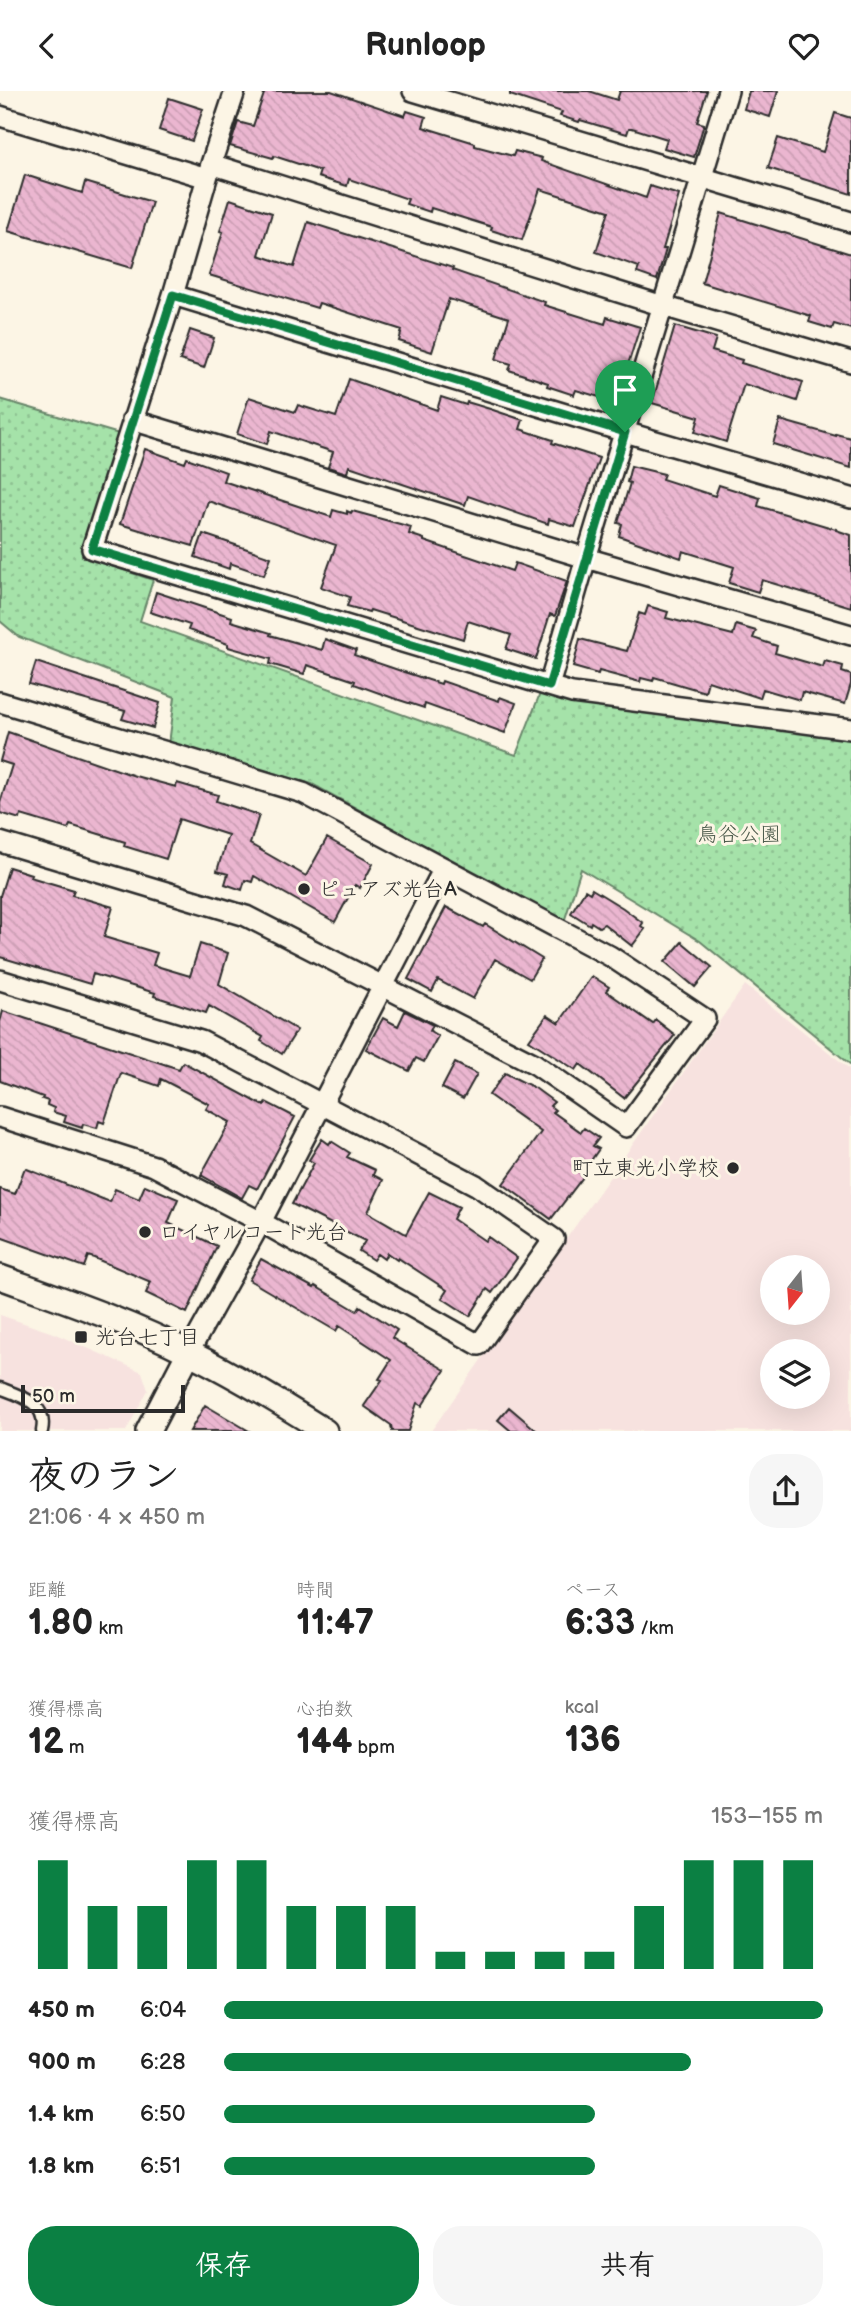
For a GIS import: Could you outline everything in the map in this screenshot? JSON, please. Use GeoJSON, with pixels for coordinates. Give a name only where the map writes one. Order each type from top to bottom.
{"type":"FeatureCollection","features":[{"type":"Feature","properties":{"kind":"street"},"geometry":{"type":"LineString","coordinates":[[235,91],[92,549],[572,693],[851,729]]}},
{"type":"Feature","properties":{"kind":"street"},"geometry":{"type":"LineString","coordinates":[[413,91],[851,222]]}},
{"type":"Feature","properties":{"kind":"street"},"geometry":{"type":"LineString","coordinates":[[549,686],[728,91]]}},
{"type":"Feature","properties":{"kind":"street"},"geometry":{"type":"LineString","coordinates":[[0,116],[209,171],[851,362]]}},
{"type":"Feature","properties":{"kind":"street"},"geometry":{"type":"LineString","coordinates":[[173,295],[851,498]]}},
{"type":"Feature","properties":{"kind":"street"},"geometry":{"type":"LineString","coordinates":[[132,420],[586,558],[851,635]]}},
{"type":"Feature","properties":{"kind":"street"},"geometry":{"type":"LineString","coordinates":[[0,702],[303,793],[610,956],[705,1019],[626,1127],[535,1065],[246,916],[0,842]]}},
{"type":"Feature","properties":{"kind":"street"},"geometry":{"type":"LineString","coordinates":[[148,1431],[261,1222],[444,868]]}},
{"type":"Feature","properties":{"kind":"street"},"geometry":{"type":"LineString","coordinates":[[0,979],[201,1041],[476,1185],[554,1239],[479,1345],[154,1165],[0,1117]]}},
{"type":"Feature","properties":{"kind":"street"},"geometry":{"type":"LineString","coordinates":[[1,1282],[86,1308],[189,1352],[325,1431]]}},
{"type":"Feature","properties":{"kind":"lane"},"geometry":{"type":"LineString","coordinates":[[0,1388],[36,1404],[43,1416],[43,1431]]}},
{"type":"Feature","properties":{"kind":"shaded area","name":"町立東光小学校"},"geometry":{"type":"Polygon","coordinates":[[[745,985],[851,1070],[851,1431],[431,1431],[745,985]]]}},
{"type":"Feature","properties":{"kind":"shaded area"},"geometry":{"type":"Polygon","coordinates":[[[0,1315],[53,1333],[142,1372],[148,1390],[126,1431],[0,1431],[0,1315]]]}},
{"type":"Feature","properties":{"kind":"green space","name":"鳥谷公園"},"geometry":{"type":"Polygon","coordinates":[[[0,399],[119,434],[82,556],[153,580],[140,621],[516,755],[541,691],[851,736],[851,1065],[700,941],[581,869],[564,922],[312,784],[169,744],[175,697],[19,637],[0,621],[0,399]]]}},
{"type":"Feature","properties":{"kind":"building"},"geometry":{"type":"Polygon","coordinates":[[[265,91],[331,91],[405,116],[407,111],[426,117],[423,127],[475,143],[475,146],[513,156],[515,151],[542,158],[541,161],[646,198],[650,186],[679,195],[657,280],[637,273],[639,267],[596,252],[609,211],[540,189],[522,240],[491,230],[492,227],[431,208],[430,212],[406,204],[408,199],[349,179],[347,186],[318,177],[320,171],[274,156],[273,158],[230,146],[238,122],[253,126],[265,91]]]}},
{"type":"Feature","properties":{"kind":"building"},"geometry":{"type":"Polygon","coordinates":[[[510,91],[589,91],[617,100],[620,91],[707,91],[697,122],[704,124],[694,157],[664,148],[667,139],[632,128],[629,128],[627,134],[580,120],[579,122],[560,116],[562,112],[510,95],[510,91]]]}},
{"type":"Feature","properties":{"kind":"building"},"geometry":{"type":"Polygon","coordinates":[[[749,91],[778,91],[770,117],[744,109],[749,91]]]}},
{"type":"Feature","properties":{"kind":"building"},"geometry":{"type":"Polygon","coordinates":[[[169,98],[203,109],[192,141],[159,130],[169,98]]]}},
{"type":"Feature","properties":{"kind":"building"},"geometry":{"type":"Polygon","coordinates":[[[835,113],[851,118],[851,194],[768,168],[778,138],[823,152],[835,113]]]}},
{"type":"Feature","properties":{"kind":"building"},"geometry":{"type":"Polygon","coordinates":[[[25,175],[82,193],[85,182],[152,202],[132,268],[8,231],[25,175]]]}},
{"type":"Feature","properties":{"kind":"building"},"geometry":{"type":"Polygon","coordinates":[[[230,199],[272,213],[259,255],[294,267],[308,222],[453,268],[452,270],[545,302],[544,305],[605,324],[607,317],[640,327],[616,402],[576,390],[574,395],[509,370],[511,364],[496,359],[509,318],[449,299],[432,352],[399,341],[402,330],[319,303],[317,308],[209,275],[230,199]]]}},
{"type":"Feature","properties":{"kind":"building"},"geometry":{"type":"Polygon","coordinates":[[[721,213],[851,254],[851,329],[834,324],[832,329],[809,322],[811,316],[702,283],[721,213]]]}},
{"type":"Feature","properties":{"kind":"building"},"geometry":{"type":"Polygon","coordinates":[[[675,326],[716,338],[712,351],[803,382],[797,401],[744,384],[726,442],[695,432],[699,417],[652,403],[675,326]]]}},
{"type":"Feature","properties":{"kind":"building"},"geometry":{"type":"Polygon","coordinates":[[[190,330],[214,338],[204,368],[180,360],[190,330]]]}},
{"type":"Feature","properties":{"kind":"building"},"geometry":{"type":"Polygon","coordinates":[[[349,379],[437,410],[441,397],[490,409],[523,420],[520,429],[553,440],[552,443],[599,458],[575,527],[549,519],[548,524],[468,496],[465,505],[349,466],[347,473],[328,467],[333,452],[271,431],[267,444],[237,434],[249,397],[295,412],[298,405],[336,417],[349,379]]]}},
{"type":"Feature","properties":{"kind":"building"},"geometry":{"type":"Polygon","coordinates":[[[780,420],[851,438],[851,468],[773,444],[780,420]]]}},
{"type":"Feature","properties":{"kind":"building"},"geometry":{"type":"Polygon","coordinates":[[[145,449],[185,463],[187,458],[226,472],[223,481],[331,517],[333,510],[347,514],[347,511],[352,511],[411,527],[409,534],[424,541],[512,571],[515,563],[567,581],[555,616],[550,614],[536,659],[506,649],[511,635],[468,621],[463,639],[370,610],[369,612],[347,606],[350,597],[321,587],[336,545],[208,501],[193,546],[120,524],[145,449]]]}},
{"type":"Feature","properties":{"kind":"building"},"geometry":{"type":"Polygon","coordinates":[[[631,466],[664,474],[662,479],[715,496],[719,485],[760,498],[758,506],[851,535],[851,607],[762,580],[758,592],[729,583],[734,567],[683,551],[681,558],[619,536],[622,524],[618,523],[630,483],[627,482],[631,466]]]}},
{"type":"Feature","properties":{"kind":"building"},"geometry":{"type":"Polygon","coordinates":[[[203,534],[271,557],[264,575],[230,563],[229,569],[195,557],[203,534]]]}},
{"type":"Feature","properties":{"kind":"building"},"geometry":{"type":"Polygon","coordinates":[[[156,592],[232,617],[231,621],[271,633],[270,635],[322,650],[325,639],[356,650],[354,655],[404,672],[441,684],[442,681],[499,701],[500,697],[516,703],[505,733],[425,704],[424,708],[393,698],[354,684],[355,681],[307,665],[304,674],[270,664],[271,659],[228,647],[228,644],[188,630],[190,625],[150,612],[156,592]]]}},
{"type":"Feature","properties":{"kind":"building"},"geometry":{"type":"Polygon","coordinates":[[[648,606],[668,612],[666,618],[733,635],[736,625],[756,631],[753,638],[777,646],[775,653],[823,667],[825,661],[843,666],[842,672],[851,675],[845,704],[802,692],[800,700],[763,689],[760,698],[708,681],[705,692],[654,677],[653,681],[641,678],[640,682],[573,667],[580,639],[627,651],[639,613],[645,615],[648,606]]]}},
{"type":"Feature","properties":{"kind":"building"},"geometry":{"type":"Polygon","coordinates":[[[36,662],[160,703],[153,728],[122,719],[125,711],[29,684],[36,662]]]}},
{"type":"Feature","properties":{"kind":"building"},"geometry":{"type":"Polygon","coordinates":[[[8,732],[135,776],[176,787],[177,783],[218,795],[216,801],[259,815],[250,844],[306,876],[327,838],[373,864],[360,888],[355,885],[335,922],[254,876],[252,882],[245,880],[242,890],[225,884],[228,874],[217,871],[228,835],[179,819],[166,859],[124,846],[125,842],[70,825],[68,829],[21,815],[20,819],[0,813],[0,803],[12,765],[0,761],[8,732]]]}},
{"type":"Feature","properties":{"kind":"building"},"geometry":{"type":"Polygon","coordinates":[[[9,867],[31,874],[30,877],[74,890],[72,895],[113,907],[104,937],[157,953],[153,965],[190,976],[200,944],[228,953],[219,984],[297,1030],[282,1054],[261,1041],[263,1037],[209,1006],[206,1013],[154,996],[155,993],[93,974],[90,984],[0,957],[0,896],[9,867]]]}},
{"type":"Feature","properties":{"kind":"building"},"geometry":{"type":"Polygon","coordinates":[[[592,889],[643,923],[641,926],[645,929],[632,946],[604,924],[599,927],[591,922],[590,925],[571,913],[585,890],[590,893],[592,889]]]}},
{"type":"Feature","properties":{"kind":"building"},"geometry":{"type":"Polygon","coordinates":[[[446,907],[483,927],[485,924],[542,959],[530,979],[495,959],[473,999],[438,980],[432,992],[408,979],[446,907]]]}},
{"type":"Feature","properties":{"kind":"building"},"geometry":{"type":"Polygon","coordinates":[[[682,942],[712,967],[695,987],[665,962],[682,942]]]}},
{"type":"Feature","properties":{"kind":"building"},"geometry":{"type":"Polygon","coordinates":[[[592,976],[609,987],[606,991],[653,1024],[656,1020],[675,1035],[624,1098],[580,1064],[576,1070],[529,1040],[547,1015],[559,1023],[592,976]]]}},
{"type":"Feature","properties":{"kind":"building"},"geometry":{"type":"Polygon","coordinates":[[[3,1011],[179,1069],[183,1062],[264,1106],[266,1102],[295,1117],[257,1189],[249,1185],[242,1198],[201,1175],[230,1122],[206,1109],[209,1104],[161,1079],[159,1086],[121,1073],[104,1123],[99,1121],[97,1128],[83,1124],[82,1128],[64,1122],[66,1116],[53,1112],[54,1108],[47,1105],[48,1101],[42,1099],[43,1097],[0,1081],[0,1022],[3,1011]]]}},
{"type":"Feature","properties":{"kind":"building"},"geometry":{"type":"Polygon","coordinates":[[[405,1011],[433,1025],[430,1031],[438,1036],[424,1062],[416,1058],[409,1071],[366,1049],[383,1018],[398,1026],[405,1011]]]}},
{"type":"Feature","properties":{"kind":"building"},"geometry":{"type":"Polygon","coordinates":[[[455,1063],[477,1074],[463,1099],[442,1088],[455,1063]]]}},
{"type":"Feature","properties":{"kind":"building"},"geometry":{"type":"Polygon","coordinates":[[[505,1073],[535,1088],[554,1102],[550,1106],[555,1110],[553,1112],[581,1132],[584,1128],[599,1138],[593,1146],[599,1149],[581,1175],[583,1177],[551,1219],[503,1184],[541,1132],[489,1095],[505,1073]]]}},
{"type":"Feature","properties":{"kind":"building"},"geometry":{"type":"Polygon","coordinates":[[[322,1139],[329,1144],[331,1141],[350,1153],[347,1157],[375,1170],[373,1175],[383,1180],[368,1212],[406,1234],[429,1192],[459,1207],[453,1219],[485,1241],[488,1237],[517,1258],[492,1293],[487,1289],[470,1316],[442,1298],[447,1290],[398,1258],[397,1260],[387,1253],[384,1259],[377,1254],[373,1260],[359,1251],[365,1241],[292,1204],[314,1163],[309,1160],[322,1139]]]}},
{"type":"Feature","properties":{"kind":"building"},"geometry":{"type":"Polygon","coordinates":[[[24,1170],[110,1202],[115,1189],[139,1199],[145,1185],[178,1199],[168,1223],[217,1246],[187,1313],[146,1293],[151,1282],[94,1258],[88,1256],[84,1267],[0,1237],[0,1189],[15,1194],[24,1170]]]}},
{"type":"Feature","properties":{"kind":"building"},"geometry":{"type":"Polygon","coordinates":[[[261,1259],[357,1311],[360,1306],[397,1330],[392,1338],[445,1370],[422,1406],[417,1403],[408,1431],[392,1431],[391,1425],[364,1406],[382,1380],[379,1379],[391,1360],[339,1326],[336,1331],[249,1280],[261,1259]]]}},
{"type":"Feature","properties":{"kind":"building"},"geometry":{"type":"Polygon","coordinates":[[[205,1405],[249,1431],[190,1431],[205,1405]]]}},
{"type":"Feature","properties":{"kind":"building"},"geometry":{"type":"Polygon","coordinates":[[[509,1407],[537,1431],[511,1431],[498,1420],[509,1407]]]}},
{"type":"Feature","properties":{"kind":"place","name":"ピュアズ光台A"},"geometry":{"type":"Point","coordinates":[304,889]}},
{"type":"Feature","properties":{"kind":"place","name":"町立東光小学校"},"geometry":{"type":"Point","coordinates":[733,1168]}},
{"type":"Feature","properties":{"kind":"place","name":"ロイヤルコート光台"},"geometry":{"type":"Point","coordinates":[145,1232]}},
{"type":"Feature","properties":{"kind":"place","name":"光台七丁目"},"geometry":{"type":"Point","coordinates":[81,1337]}},
{"type":"Feature","properties":{"kind":"route"},"geometry":{"type":"LineString","coordinates":[[173,295],[625,432],[549,686],[92,549],[173,295]]}}]}
